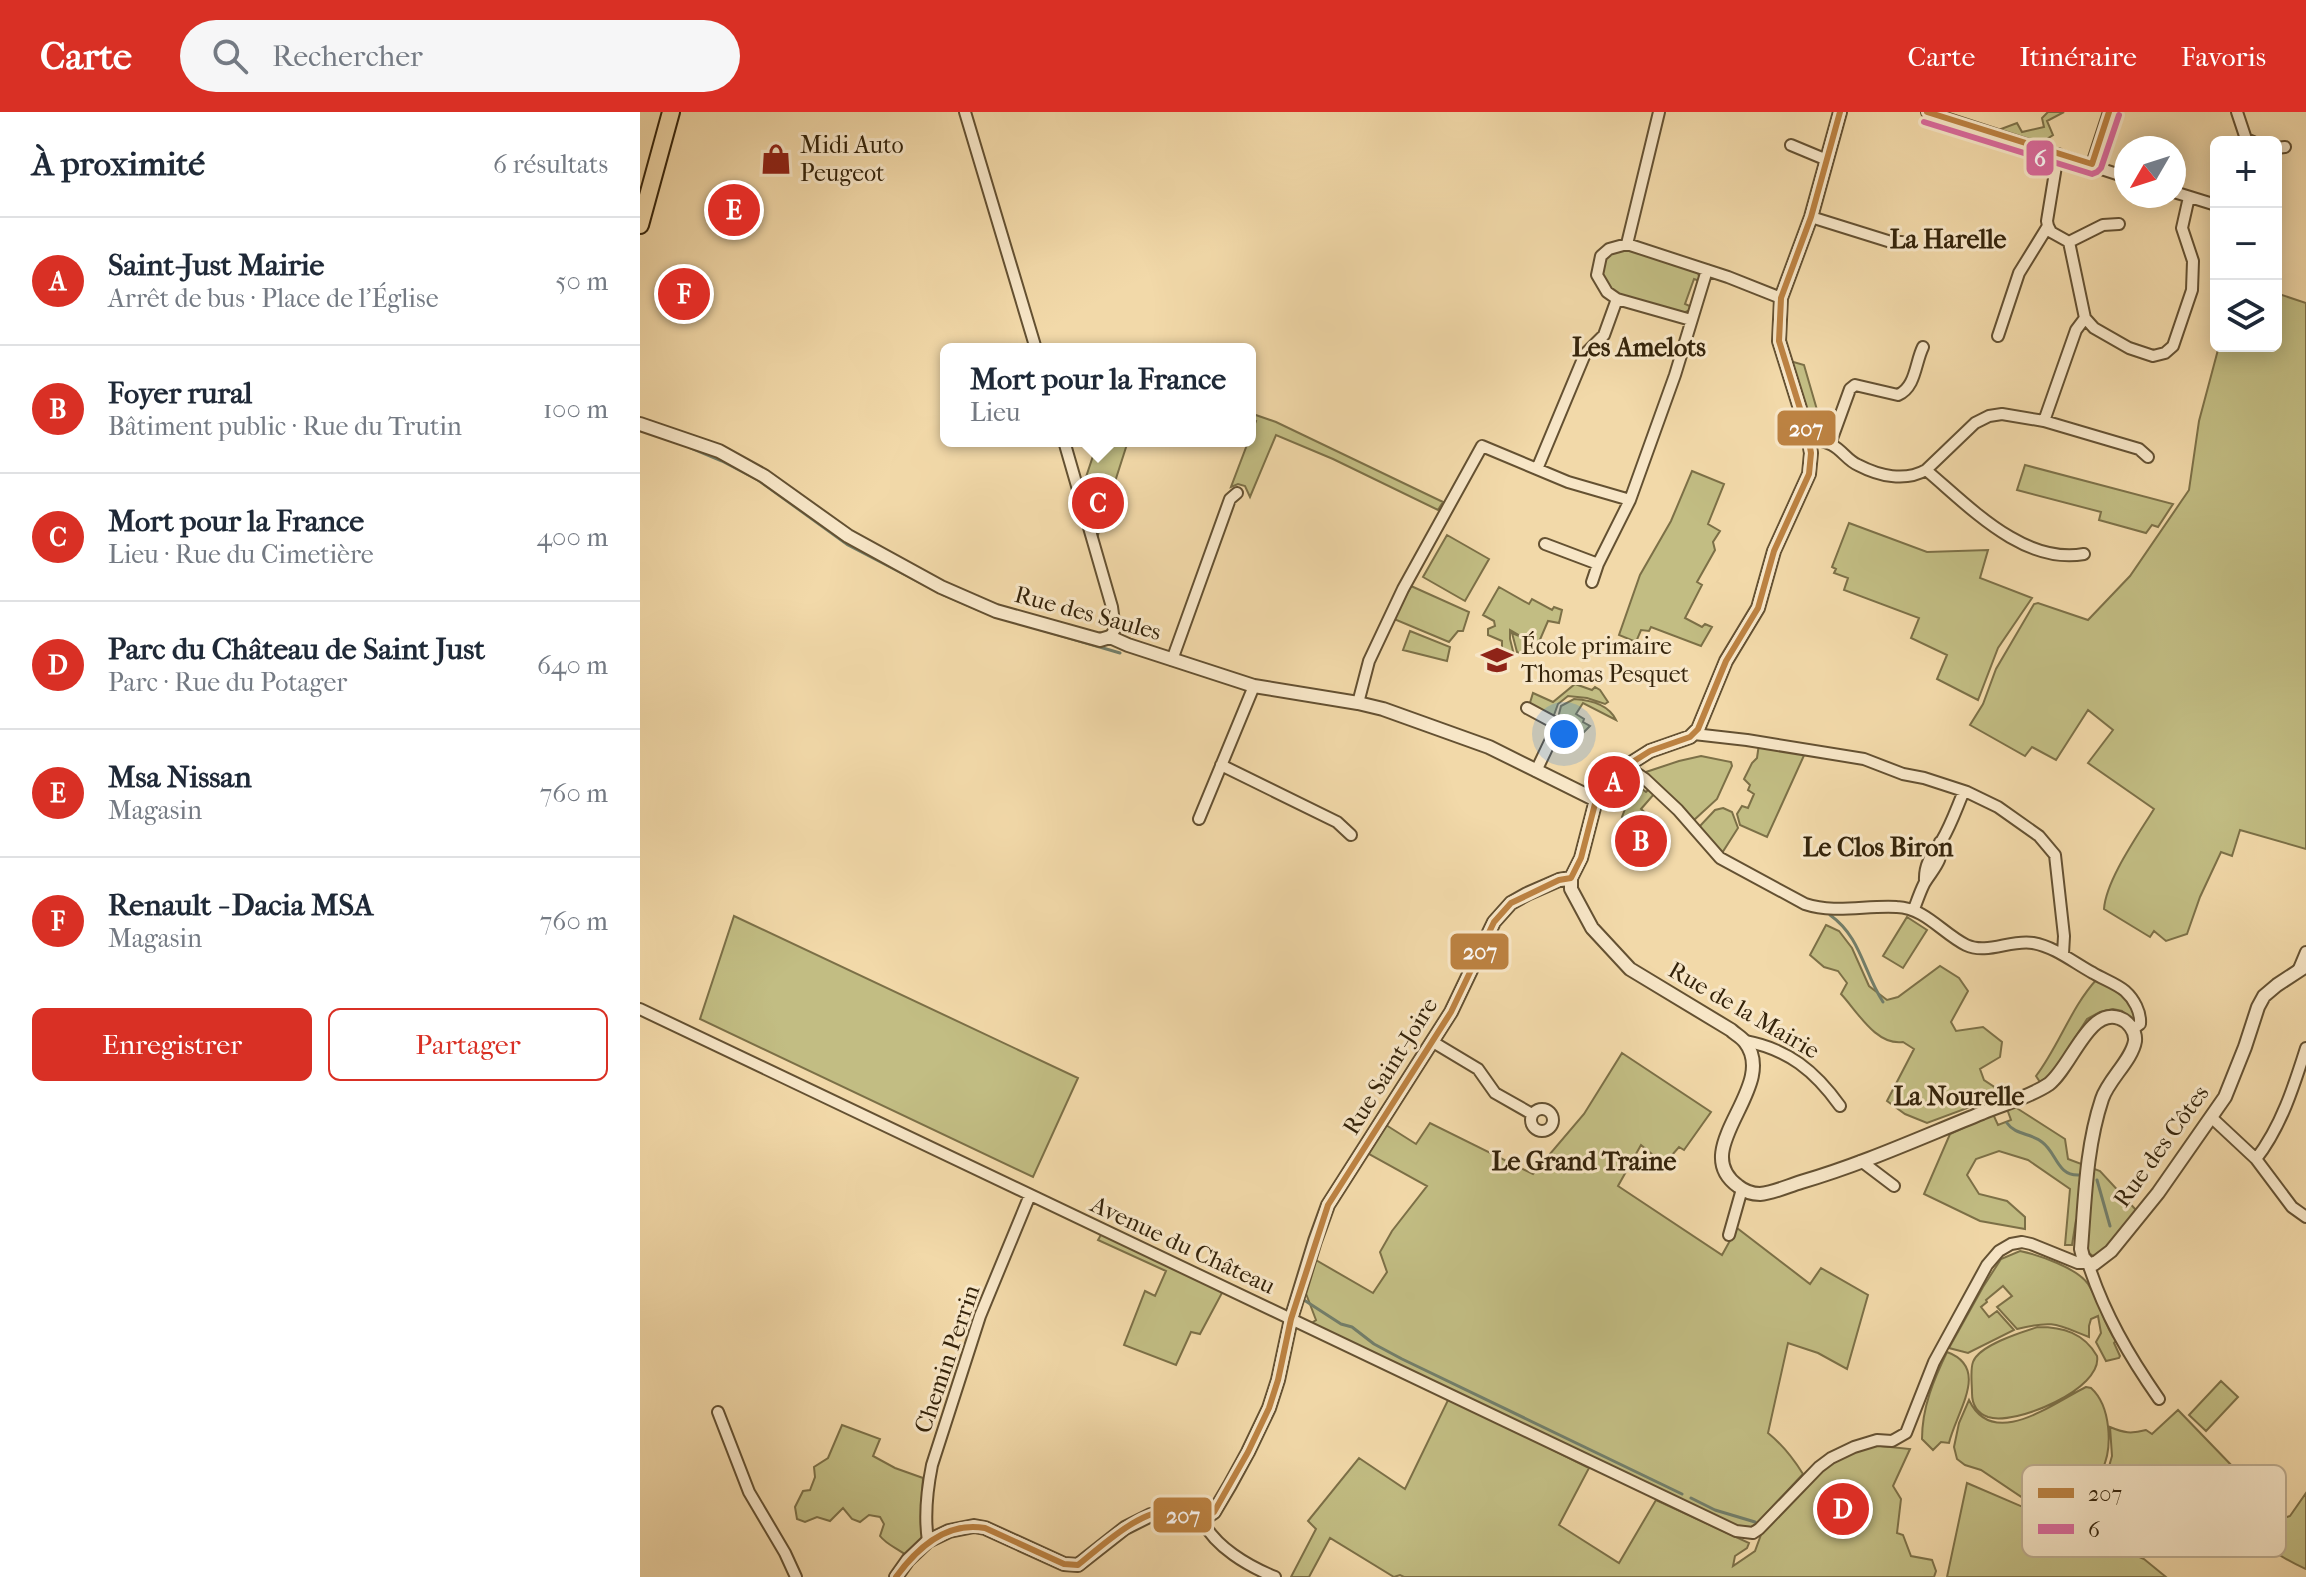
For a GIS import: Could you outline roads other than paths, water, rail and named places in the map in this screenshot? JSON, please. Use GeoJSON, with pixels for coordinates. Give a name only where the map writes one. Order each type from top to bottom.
{"type":"FeatureCollection","features":[{"type":"Feature","properties":{"kind":"main road"},"geometry":{"type":"LineString","coordinates":[[640,225],[671,112]]}},
{"type":"Feature","properties":{"kind":"street"},"geometry":{"type":"LineString","coordinates":[[965,112],[1034,343]]}},
{"type":"Feature","properties":{"kind":"street"},"geometry":{"type":"LineString","coordinates":[[1627,244],[1659,112]]}},
{"type":"Feature","properties":{"kind":"street"},"geometry":{"type":"LineString","coordinates":[[1571,878],[1581,858],[1596,800],[1605,785],[1626,766],[1655,748],[1690,737],[1698,729],[1726,661],[1758,608],[1774,551],[1809,474],[1808,436],[1779,341],[1781,298],[1811,217],[1840,112]]}},
{"type":"Feature","properties":{"kind":"street"},"geometry":{"type":"LineString","coordinates":[[1927,112],[2114,172]]}},
{"type":"Feature","properties":{"kind":"street"},"geometry":{"type":"LineString","coordinates":[[2092,164],[2109,112]]}},
{"type":"Feature","properties":{"kind":"street"},"geometry":{"type":"LineString","coordinates":[[2237,112],[2245,136]]}},
{"type":"Feature","properties":{"kind":"street"},"geometry":{"type":"LineString","coordinates":[[1791,145],[1827,160]]}},
{"type":"Feature","properties":{"kind":"street"},"geometry":{"type":"LineString","coordinates":[[2058,154],[2047,221],[2051,232],[2069,242],[2085,318],[2102,333],[2129,348],[2153,356],[2165,353],[2173,346],[2192,290],[2193,261],[2182,228],[2189,197]]}},
{"type":"Feature","properties":{"kind":"street"},"geometry":{"type":"LineString","coordinates":[[2186,196],[2210,203]]}},
{"type":"Feature","properties":{"kind":"street"},"geometry":{"type":"LineString","coordinates":[[1811,217],[1891,242],[1902,242]]}},
{"type":"Feature","properties":{"kind":"street"},"geometry":{"type":"LineString","coordinates":[[2069,242],[2103,225],[2119,224]]}},
{"type":"Feature","properties":{"kind":"street"},"geometry":{"type":"LineString","coordinates":[[1998,336],[2019,273],[2048,226]]}},
{"type":"Feature","properties":{"kind":"street"},"geometry":{"type":"LineString","coordinates":[[1691,320],[1617,299],[1607,292],[1597,275],[1601,256],[1619,244],[1627,244],[1781,298]]}},
{"type":"Feature","properties":{"kind":"street"},"geometry":{"type":"LineString","coordinates":[[1592,582],[1630,500],[1675,375],[1707,270]]}},
{"type":"Feature","properties":{"kind":"street"},"geometry":{"type":"LineString","coordinates":[[1537,469],[1585,354],[1604,335],[1617,299]]}},
{"type":"Feature","properties":{"kind":"street"},"geometry":{"type":"LineString","coordinates":[[2044,421],[2076,330],[2085,318]]}},
{"type":"Feature","properties":{"kind":"street"},"geometry":{"type":"LineString","coordinates":[[1811,459],[1817,450],[1828,444],[1850,389],[1855,385],[1898,395],[1905,392],[1911,386],[1923,347]]}},
{"type":"Feature","properties":{"kind":"street"},"geometry":{"type":"LineString","coordinates":[[1808,436],[1828,444],[1856,465],[1889,476],[1904,477],[1926,470],[1975,423],[2002,414],[2044,421],[2139,449],[2148,457]]}},
{"type":"Feature","properties":{"kind":"street","name":"Rue des Saules"},"geometry":{"type":"LineString","coordinates":[[640,421],[719,451],[764,476],[848,536],[941,587],[996,611],[1100,640],[1110,637],[1254,686],[1358,703],[1489,747],[1596,800]]}},
{"type":"Feature","properties":{"kind":"street"},"geometry":{"type":"LineString","coordinates":[[1358,703],[1369,661],[1403,589],[1482,446],[1568,482],[1630,500]]}},
{"type":"Feature","properties":{"kind":"street"},"geometry":{"type":"LineString","coordinates":[[1066,447],[1112,607],[1115,629],[1110,637]]}},
{"type":"Feature","properties":{"kind":"street"},"geometry":{"type":"LineString","coordinates":[[1926,470],[2006,536],[2022,544],[2068,557],[2084,554]]}},
{"type":"Feature","properties":{"kind":"street"},"geometry":{"type":"LineString","coordinates":[[1172,660],[1230,499],[1237,493]]}},
{"type":"Feature","properties":{"kind":"street"},"geometry":{"type":"LineString","coordinates":[[1545,544],[1598,564]]}},
{"type":"Feature","properties":{"kind":"street"},"geometry":{"type":"LineString","coordinates":[[1199,819],[1254,686]]}},
{"type":"Feature","properties":{"kind":"street"},"geometry":{"type":"LineString","coordinates":[[1527,708],[1557,727],[1536,771]]}},
{"type":"Feature","properties":{"kind":"street"},"geometry":{"type":"LineString","coordinates":[[1694,734],[1864,759],[1981,797],[2039,836],[2055,855],[2064,936],[2063,954]]}},
{"type":"Feature","properties":{"kind":"street"},"geometry":{"type":"LineString","coordinates":[[1221,765],[1337,822],[1351,835]]}},
{"type":"Feature","properties":{"kind":"street"},"geometry":{"type":"LineString","coordinates":[[1626,766],[1678,810],[1720,858],[1805,904],[1818,909],[1896,906],[1914,909],[1967,946],[1983,949],[2019,941],[2036,943],[2063,954],[2125,991],[2141,1016],[2140,1024],[2133,1029]]}},
{"type":"Feature","properties":{"kind":"street"},"geometry":{"type":"LineString","coordinates":[[1914,909],[1925,881],[1924,870],[1964,791]]}},
{"type":"Feature","properties":{"kind":"street","name":"Rue de la Mairie"},"geometry":{"type":"LineString","coordinates":[[1571,878],[1571,889],[1592,928],[1630,969],[1745,1041],[1767,1045],[1797,1061],[1826,1087],[1840,1106]]}},
{"type":"Feature","properties":{"kind":"street","name":"Rue Saint-Joire"},"geometry":{"type":"LineString","coordinates":[[1202,1520],[1214,1512],[1269,1408],[1291,1319],[1328,1205],[1433,1042],[1467,981],[1494,922],[1511,903],[1559,880],[1571,878]]}},
{"type":"Feature","properties":{"kind":"street"},"geometry":{"type":"LineString","coordinates":[[2302,968],[2306,952]]}},
{"type":"Feature","properties":{"kind":"street","name":"Rue des Côtes"},"geometry":{"type":"LineString","coordinates":[[2088,1263],[2098,1261],[2111,1251],[2158,1193],[2225,1097],[2264,996],[2302,968]]}},
{"type":"Feature","properties":{"kind":"street","name":"Avenue du Château"},"geometry":{"type":"LineString","coordinates":[[640,1009],[1736,1531],[1753,1533],[1772,1519],[1831,1458],[1854,1447],[1877,1440],[1892,1441],[1906,1433],[1934,1362],[1987,1265],[1999,1251],[2022,1242],[2078,1263],[2088,1263]]}},
{"type":"Feature","properties":{"kind":"street"},"geometry":{"type":"LineString","coordinates":[[1745,1041],[1752,1055],[1750,1086],[1723,1145],[1722,1161],[1726,1174],[1735,1185],[1749,1193],[1762,1194],[1822,1176],[2046,1085],[2069,1062],[2088,1030],[2102,1018],[2113,1016],[2124,1019],[2133,1029],[2135,1041],[2103,1095],[2092,1134],[2081,1249],[2122,1343],[2159,1399]]}},
{"type":"Feature","properties":{"kind":"street"},"geometry":{"type":"LineString","coordinates":[[1433,1042],[1478,1069],[1495,1093],[1532,1114]]}},
{"type":"Feature","properties":{"kind":"street"},"geometry":{"type":"LineString","coordinates":[[2256,1159],[2267,1144],[2287,1102],[2306,1048]]}},
{"type":"Feature","properties":{"kind":"street"},"geometry":{"type":"LineString","coordinates":[[2211,1117],[2256,1159],[2292,1207],[2306,1217]]}},
{"type":"Feature","properties":{"kind":"street"},"geometry":{"type":"LineString","coordinates":[[1861,1161],[1894,1186]]}},
{"type":"Feature","properties":{"kind":"street"},"geometry":{"type":"LineString","coordinates":[[1729,1235],[1742,1189]]}},
{"type":"Feature","properties":{"kind":"street","name":"Chemin Perrin"},"geometry":{"type":"LineString","coordinates":[[928,1541],[927,1488],[932,1465],[980,1316],[1030,1195]]}},
{"type":"Feature","properties":{"kind":"street"},"geometry":{"type":"LineString","coordinates":[[718,1412],[749,1492],[796,1577]]}},
{"type":"Feature","properties":{"kind":"street"},"geometry":{"type":"LineString","coordinates":[[896,1577],[928,1541],[962,1528],[985,1528],[1064,1564],[1078,1565],[1125,1528],[1164,1512],[1202,1520],[1207,1531],[1224,1547],[1275,1577]]}},
{"type":"Feature","properties":{"kind":"waterway"},"geometry":{"type":"LineString","coordinates":[[691,448],[758,480],[848,545],[979,610]]}},
{"type":"Feature","properties":{"kind":"waterway"},"geometry":{"type":"LineString","coordinates":[[994,616],[1120,653]]}},
{"type":"Feature","properties":{"kind":"waterway"},"geometry":{"type":"LineString","coordinates":[[1830,915],[1849,934],[1883,1002]]}},
{"type":"Feature","properties":{"kind":"waterway"},"geometry":{"type":"LineString","coordinates":[[2007,1123],[2014,1130],[2042,1142],[2066,1172],[2079,1175]]}},
{"type":"Feature","properties":{"kind":"waterway"},"geometry":{"type":"LineString","coordinates":[[2097,1180],[2110,1226]]}},
{"type":"Feature","properties":{"kind":"waterway"},"geometry":{"type":"LineString","coordinates":[[1304,1300],[1402,1359],[1682,1494]]}},
{"type":"Feature","properties":{"kind":"waterway"},"geometry":{"type":"LineString","coordinates":[[1691,1498],[1715,1510],[1755,1522]]}},
{"type":"Feature","properties":{"kind":"place","name":"Midi Auto Peugeot"},"geometry":{"type":"Point","coordinates":[776,159]}},
{"type":"Feature","properties":{"kind":"place","name":"Msa Nissan"},"geometry":{"type":"Point","coordinates":[734,210]}},
{"type":"Feature","properties":{"kind":"place","name":"Renault - Dacia MSA"},"geometry":{"type":"Point","coordinates":[684,294]}},
{"type":"Feature","properties":{"kind":"place","name":"Mort pour la France"},"geometry":{"type":"Point","coordinates":[1098,503]}},
{"type":"Feature","properties":{"kind":"place","name":"École primaire Thomas Pesquet"},"geometry":{"type":"Point","coordinates":[1497,660]}},
{"type":"Feature","properties":{"kind":"place","name":"Saint-Just Mairie"},"geometry":{"type":"Point","coordinates":[1614,782]}},
{"type":"Feature","properties":{"kind":"place","name":"Foyer rural"},"geometry":{"type":"Point","coordinates":[1641,841]}},
{"type":"Feature","properties":{"kind":"place","name":"Parc du Château de Saint Just"},"geometry":{"type":"Point","coordinates":[1843,1509]}},
{"type":"Feature","properties":{"kind":"district","name":"La Harelle"},"geometry":{"type":"Point","coordinates":[1948,239]}},
{"type":"Feature","properties":{"kind":"district","name":"Les Amelots"},"geometry":{"type":"Point","coordinates":[1639,347]}},
{"type":"Feature","properties":{"kind":"district","name":"Le Clos Biron"},"geometry":{"type":"Point","coordinates":[1878,847]}},
{"type":"Feature","properties":{"kind":"district","name":"La Nourelle"},"geometry":{"type":"Point","coordinates":[1959,1096]}},
{"type":"Feature","properties":{"kind":"district","name":"Le Grand Traine"},"geometry":{"type":"Point","coordinates":[1584,1161]}}]}
